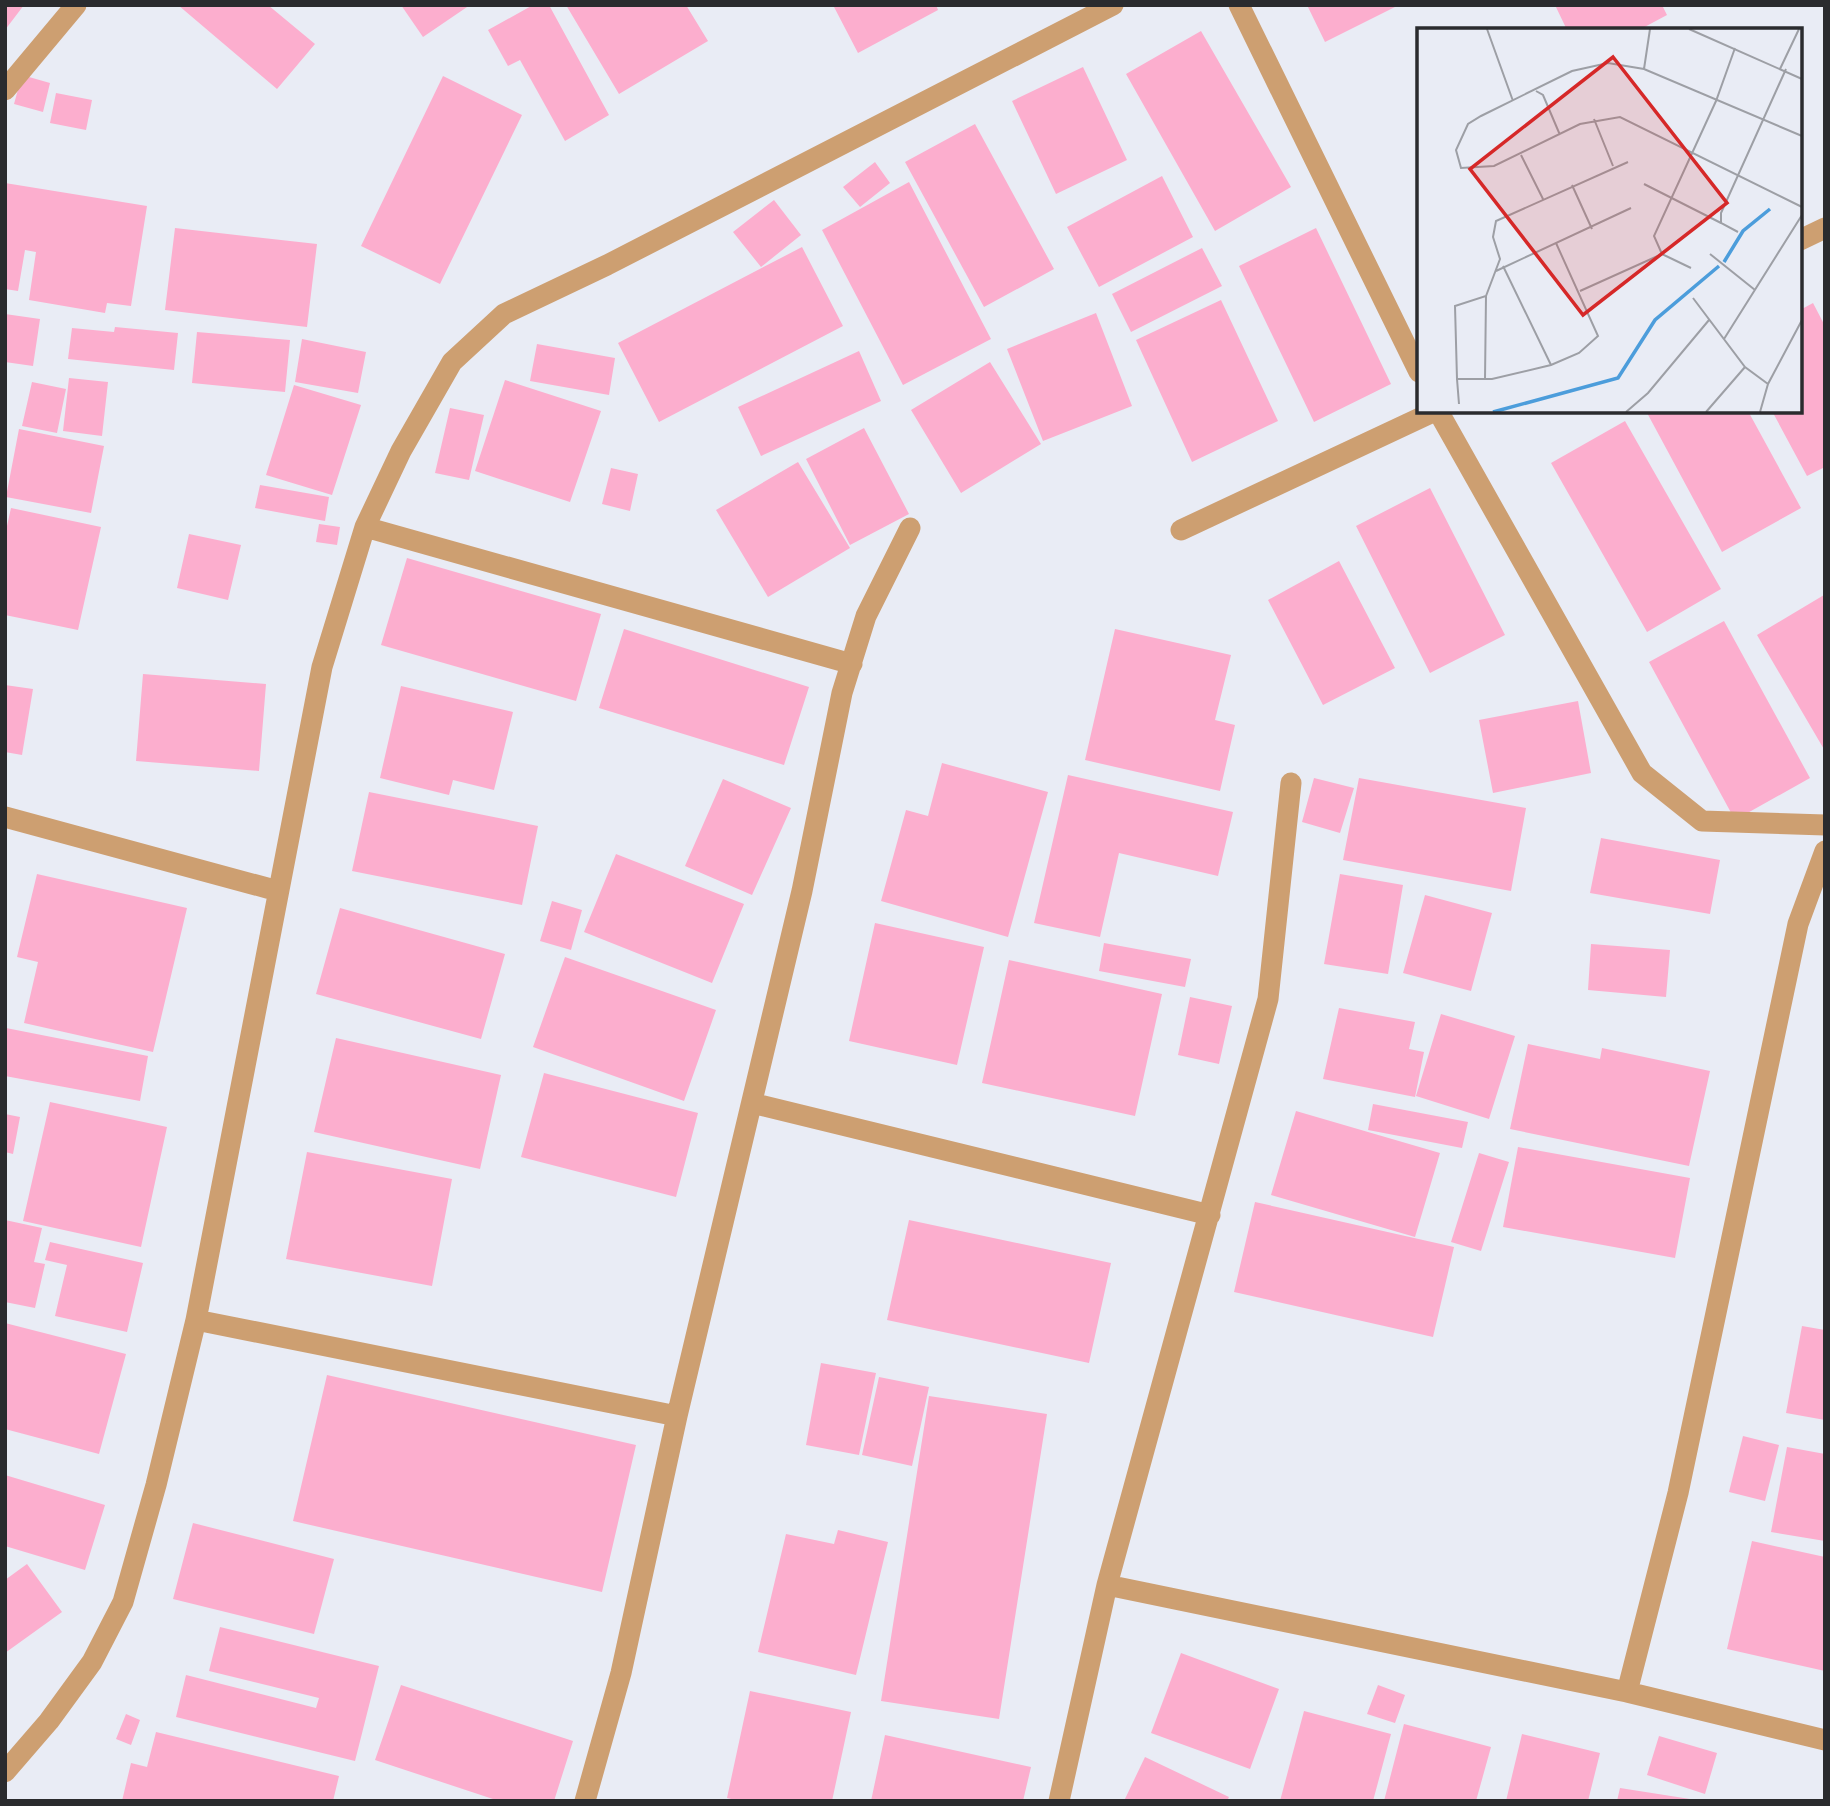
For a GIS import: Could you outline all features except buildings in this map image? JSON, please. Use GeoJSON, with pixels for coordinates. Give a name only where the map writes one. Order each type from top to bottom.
{"type":"FeatureCollection","features":[{"type":"Feature","properties":{"kind":"street"},"geometry":{"type":"LineString","coordinates":[[5,90],[76,5]]}},
{"type":"Feature","properties":{"kind":"street"},"geometry":{"type":"LineString","coordinates":[[5,1772],[49,1721],[92,1662],[123,1602],[156,1485],[196,1320],[323,667],[365,527],[401,451],[452,362],[504,314],[607,265],[1113,5]]}},
{"type":"Feature","properties":{"kind":"street"},"geometry":{"type":"LineString","coordinates":[[1239,5],[1417,368]]}},
{"type":"Feature","properties":{"kind":"street"},"geometry":{"type":"LineString","coordinates":[[1802,239],[1825,228]]}},
{"type":"Feature","properties":{"kind":"street"},"geometry":{"type":"LineString","coordinates":[[1181,530],[1432,413]]}},
{"type":"Feature","properties":{"kind":"street"},"geometry":{"type":"LineString","coordinates":[[1437,413],[1642,773],[1702,821],[1825,825]]}},
{"type":"Feature","properties":{"kind":"street"},"geometry":{"type":"LineString","coordinates":[[365,527],[852,664]]}},
{"type":"Feature","properties":{"kind":"street"},"geometry":{"type":"LineString","coordinates":[[585,1801],[621,1673],[677,1416],[802,891],[842,693],[866,616],[910,528]]}},
{"type":"Feature","properties":{"kind":"street"},"geometry":{"type":"LineString","coordinates":[[1059,1801],[1107,1585],[1268,999],[1291,783]]}},
{"type":"Feature","properties":{"kind":"street"},"geometry":{"type":"LineString","coordinates":[[5,817],[278,891]]}},
{"type":"Feature","properties":{"kind":"street"},"geometry":{"type":"LineString","coordinates":[[1627,1692],[1678,1493],[1798,924],[1825,851]]}},
{"type":"Feature","properties":{"kind":"street"},"geometry":{"type":"LineString","coordinates":[[752,1103],[1210,1214]]}},
{"type":"Feature","properties":{"kind":"street"},"geometry":{"type":"LineString","coordinates":[[196,1320],[677,1416]]}},
{"type":"Feature","properties":{"kind":"street"},"geometry":{"type":"LineString","coordinates":[[1107,1585],[1627,1692],[1825,1740]]}}]}
